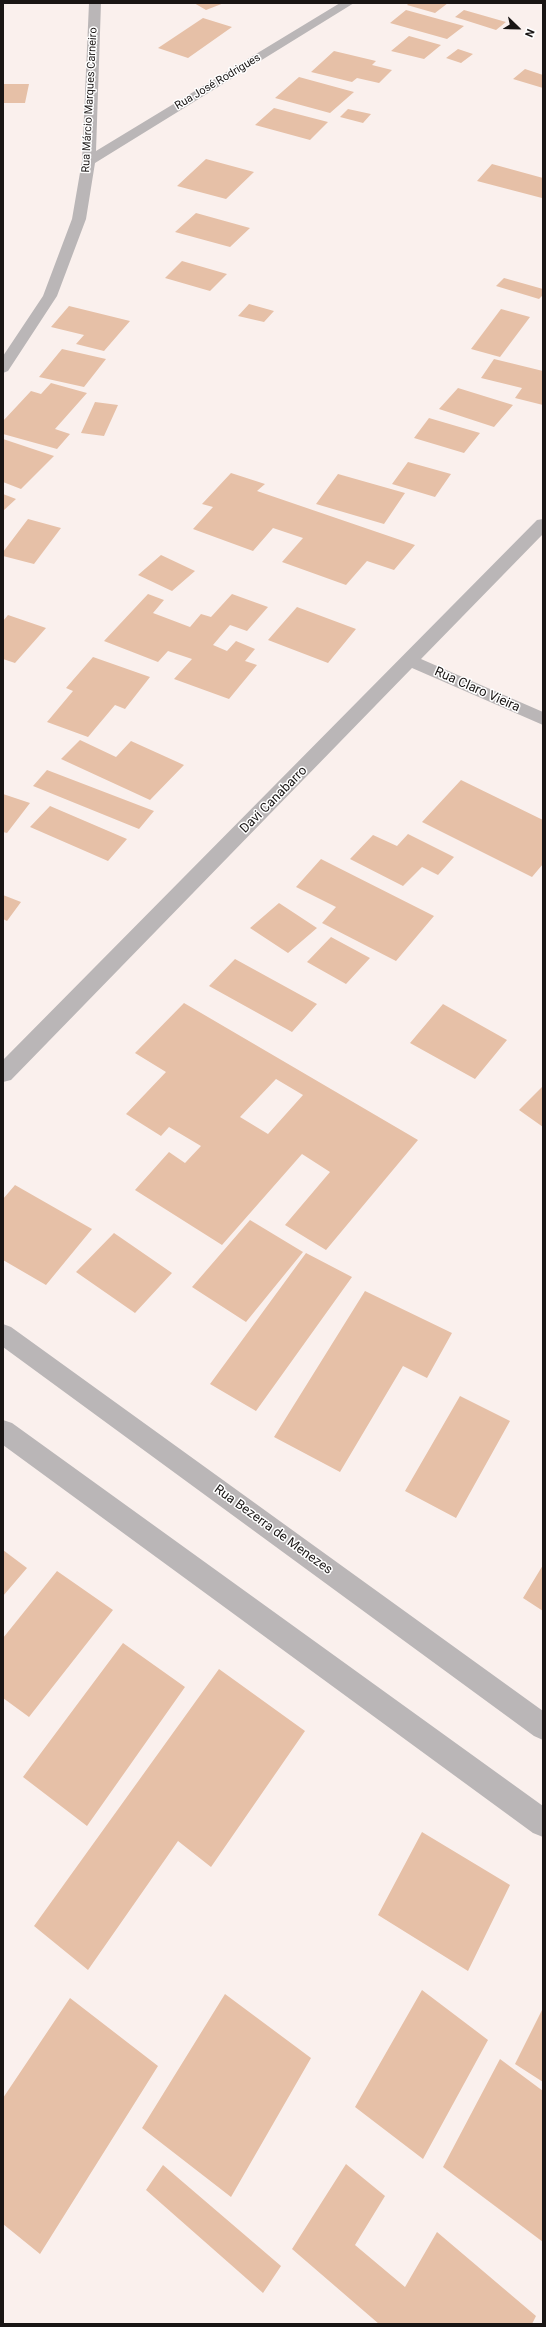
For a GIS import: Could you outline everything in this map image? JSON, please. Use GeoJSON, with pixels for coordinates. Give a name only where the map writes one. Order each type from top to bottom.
{"type":"FeatureCollection","features":[{"type":"Feature","properties":{"kind":"street","name":"Rua Márcio Marques Carneiro"},"geometry":{"type":"LineString","coordinates":[[3,368],[50,296],[79,219],[89,161],[95,3]]}},
{"type":"Feature","properties":{"kind":"street","name":"Rua José Rodrigues"},"geometry":{"type":"LineString","coordinates":[[89,161],[348,3]]}},
{"type":"Feature","properties":{"kind":"street","name":"Davi Canabarro"},"geometry":{"type":"LineString","coordinates":[[3,1074],[411,661],[543,524]]}},
{"type":"Feature","properties":{"kind":"street","name":"Rua Claro Vieira"},"geometry":{"type":"LineString","coordinates":[[411,661],[543,719]]}},
{"type":"Feature","properties":{"kind":"street","name":"Rua Bezerra de Menezes"},"geometry":{"type":"LineString","coordinates":[[3,1334],[543,1727]]}},
{"type":"Feature","properties":{"kind":"street"},"geometry":{"type":"LineString","coordinates":[[3,1432],[543,1823]]}},
{"type":"Feature","properties":{"kind":"building"},"geometry":{"type":"Polygon","coordinates":[[[194,3],[224,3],[206,10],[194,3]]]}},
{"type":"Feature","properties":{"kind":"building"},"geometry":{"type":"Polygon","coordinates":[[[409,3],[448,3],[435,13],[407,5],[409,3]]]}},
{"type":"Feature","properties":{"kind":"building"},"geometry":{"type":"Polygon","coordinates":[[[406,10],[464,26],[447,39],[390,23],[406,10]]]}},
{"type":"Feature","properties":{"kind":"building"},"geometry":{"type":"Polygon","coordinates":[[[464,10],[506,22],[496,30],[455,17],[464,10]]]}},
{"type":"Feature","properties":{"kind":"building"},"geometry":{"type":"Polygon","coordinates":[[[203,18],[232,27],[188,58],[158,48],[203,18]]]}},
{"type":"Feature","properties":{"kind":"building"},"geometry":{"type":"Polygon","coordinates":[[[409,36],[441,45],[424,59],[391,51],[409,36]]]}},
{"type":"Feature","properties":{"kind":"building"},"geometry":{"type":"Polygon","coordinates":[[[458,49],[473,54],[461,63],[446,58],[458,49]]]}},
{"type":"Feature","properties":{"kind":"building"},"geometry":{"type":"Polygon","coordinates":[[[334,51],[376,61],[372,65],[392,70],[379,83],[357,78],[352,82],[311,72],[334,51]]]}},
{"type":"Feature","properties":{"kind":"building"},"geometry":{"type":"Polygon","coordinates":[[[525,69],[543,75],[543,88],[513,79],[525,69]]]}},
{"type":"Feature","properties":{"kind":"building"},"geometry":{"type":"Polygon","coordinates":[[[299,77],[354,92],[330,113],[275,98],[299,77]]]}},
{"type":"Feature","properties":{"kind":"building"},"geometry":{"type":"Polygon","coordinates":[[[3,84],[29,84],[25,103],[3,103],[3,84]]]}},
{"type":"Feature","properties":{"kind":"building"},"geometry":{"type":"Polygon","coordinates":[[[274,108],[328,122],[310,140],[255,125],[274,108]]]}},
{"type":"Feature","properties":{"kind":"building"},"geometry":{"type":"Polygon","coordinates":[[[348,109],[371,114],[363,123],[340,117],[348,109]]]}},
{"type":"Feature","properties":{"kind":"building"},"geometry":{"type":"Polygon","coordinates":[[[206,159],[254,172],[226,199],[177,186],[206,159]]]}},
{"type":"Feature","properties":{"kind":"building"},"geometry":{"type":"Polygon","coordinates":[[[492,164],[543,178],[543,197],[542,198],[477,181],[492,164]]]}},
{"type":"Feature","properties":{"kind":"building"},"geometry":{"type":"Polygon","coordinates":[[[196,213],[250,228],[230,247],[175,232],[196,213]]]}},
{"type":"Feature","properties":{"kind":"building"},"geometry":{"type":"Polygon","coordinates":[[[182,261],[227,274],[210,291],[165,278],[182,261]]]}},
{"type":"Feature","properties":{"kind":"building"},"geometry":{"type":"Polygon","coordinates":[[[504,278],[543,289],[543,295],[539,299],[496,286],[504,278]]]}},
{"type":"Feature","properties":{"kind":"building"},"geometry":{"type":"Polygon","coordinates":[[[249,304],[274,311],[264,322],[238,316],[249,304]]]}},
{"type":"Feature","properties":{"kind":"building"},"geometry":{"type":"Polygon","coordinates":[[[69,306],[130,321],[104,351],[76,344],[84,335],[51,327],[69,306]]]}},
{"type":"Feature","properties":{"kind":"building"},"geometry":{"type":"Polygon","coordinates":[[[501,309],[530,317],[500,357],[471,349],[501,309]]]}},
{"type":"Feature","properties":{"kind":"building"},"geometry":{"type":"Polygon","coordinates":[[[62,349],[106,359],[84,387],[39,377],[62,349]]]}},
{"type":"Feature","properties":{"kind":"building"},"geometry":{"type":"Polygon","coordinates":[[[494,359],[543,371],[543,405],[515,398],[522,388],[481,378],[494,359]]]}},
{"type":"Feature","properties":{"kind":"building"},"geometry":{"type":"Polygon","coordinates":[[[51,383],[87,393],[55,429],[70,434],[57,449],[3,434],[3,421],[31,391],[41,394],[51,383]]]}},
{"type":"Feature","properties":{"kind":"building"},"geometry":{"type":"Polygon","coordinates":[[[458,388],[513,405],[494,427],[439,409],[458,388]]]}},
{"type":"Feature","properties":{"kind":"building"},"geometry":{"type":"Polygon","coordinates":[[[95,402],[118,405],[104,436],[81,433],[95,402]]]}},
{"type":"Feature","properties":{"kind":"building"},"geometry":{"type":"Polygon","coordinates":[[[429,418],[480,433],[464,453],[414,438],[429,418]]]}},
{"type":"Feature","properties":{"kind":"building"},"geometry":{"type":"Polygon","coordinates":[[[3,439],[54,456],[21,489],[3,482],[3,439]]]}},
{"type":"Feature","properties":{"kind":"building"},"geometry":{"type":"Polygon","coordinates":[[[408,462],[451,474],[435,497],[392,484],[408,462]]]}},
{"type":"Feature","properties":{"kind":"building"},"geometry":{"type":"Polygon","coordinates":[[[231,473],[265,484],[257,491],[415,545],[394,570],[367,561],[346,585],[282,562],[303,538],[273,528],[253,551],[193,529],[213,507],[202,504],[231,473]]]}},
{"type":"Feature","properties":{"kind":"building"},"geometry":{"type":"Polygon","coordinates":[[[338,474],[405,493],[384,524],[316,504],[338,474]]]}},
{"type":"Feature","properties":{"kind":"building"},"geometry":{"type":"Polygon","coordinates":[[[3,494],[16,499],[3,511],[3,494]]]}},
{"type":"Feature","properties":{"kind":"building"},"geometry":{"type":"Polygon","coordinates":[[[28,519],[61,528],[34,564],[3,556],[3,552],[28,519]]]}},
{"type":"Feature","properties":{"kind":"building"},"geometry":{"type":"Polygon","coordinates":[[[161,555],[195,571],[172,591],[138,575],[161,555]]]}},
{"type":"Feature","properties":{"kind":"building"},"geometry":{"type":"Polygon","coordinates":[[[148,594],[164,600],[153,613],[190,627],[201,614],[211,617],[232,594],[268,607],[247,631],[230,625],[213,645],[227,651],[236,641],[255,649],[245,661],[257,665],[229,699],[174,679],[192,659],[168,651],[158,662],[104,641],[148,594]]]}},
{"type":"Feature","properties":{"kind":"building"},"geometry":{"type":"Polygon","coordinates":[[[297,607],[356,629],[328,663],[268,640],[297,607]]]}},
{"type":"Feature","properties":{"kind":"building"},"geometry":{"type":"Polygon","coordinates":[[[8,615],[46,628],[15,663],[3,659],[3,621],[8,615]]]}},
{"type":"Feature","properties":{"kind":"building"},"geometry":{"type":"Polygon","coordinates":[[[93,657],[150,677],[125,709],[115,705],[88,737],[47,722],[73,691],[66,688],[93,657]]]}},
{"type":"Feature","properties":{"kind":"building"},"geometry":{"type":"Polygon","coordinates":[[[80,740],[116,757],[131,741],[184,765],[150,800],[61,759],[80,740]]]}},
{"type":"Feature","properties":{"kind":"building"},"geometry":{"type":"Polygon","coordinates":[[[47,770],[154,811],[139,829],[33,786],[47,770]]]}},
{"type":"Feature","properties":{"kind":"building"},"geometry":{"type":"Polygon","coordinates":[[[461,780],[543,820],[543,864],[532,877],[422,822],[461,780]]]}},
{"type":"Feature","properties":{"kind":"building"},"geometry":{"type":"Polygon","coordinates":[[[3,794],[30,803],[7,833],[3,832],[3,794]]]}},
{"type":"Feature","properties":{"kind":"building"},"geometry":{"type":"Polygon","coordinates":[[[50,806],[127,839],[108,861],[30,827],[50,806]]]}},
{"type":"Feature","properties":{"kind":"building"},"geometry":{"type":"Polygon","coordinates":[[[408,834],[454,857],[438,875],[422,867],[403,886],[350,859],[373,835],[397,846],[408,834]]]}},
{"type":"Feature","properties":{"kind":"building"},"geometry":{"type":"Polygon","coordinates":[[[321,859],[434,916],[396,961],[322,923],[336,907],[296,887],[321,859]]]}},
{"type":"Feature","properties":{"kind":"building"},"geometry":{"type":"Polygon","coordinates":[[[3,895],[21,902],[7,921],[3,919],[3,895]]]}},
{"type":"Feature","properties":{"kind":"building"},"geometry":{"type":"Polygon","coordinates":[[[279,903],[317,928],[288,953],[250,928],[279,903]]]}},
{"type":"Feature","properties":{"kind":"building"},"geometry":{"type":"Polygon","coordinates":[[[331,937],[370,958],[346,984],[307,962],[331,937]]]}},
{"type":"Feature","properties":{"kind":"building"},"geometry":{"type":"Polygon","coordinates":[[[235,959],[317,1004],[292,1032],[209,986],[235,959]]]}},
{"type":"Feature","properties":{"kind":"building"},"geometry":{"type":"Polygon","coordinates":[[[184,1003],[418,1140],[326,1250],[285,1225],[330,1172],[302,1154],[222,1245],[135,1190],[169,1152],[185,1163],[201,1146],[169,1127],[161,1136],[126,1114],[166,1072],[135,1053],[184,1003]],[[276,1079],[240,1117],[268,1134],[303,1095],[276,1079]]]}},
{"type":"Feature","properties":{"kind":"building"},"geometry":{"type":"Polygon","coordinates":[[[443,1004],[507,1040],[475,1079],[410,1043],[443,1004]]]}},
{"type":"Feature","properties":{"kind":"building"},"geometry":{"type":"Polygon","coordinates":[[[543,1086],[543,1127],[519,1110],[543,1086]]]}},
{"type":"Feature","properties":{"kind":"building"},"geometry":{"type":"Polygon","coordinates":[[[15,1185],[92,1229],[46,1285],[3,1260],[3,1199],[15,1185]]]}},
{"type":"Feature","properties":{"kind":"building"},"geometry":{"type":"Polygon","coordinates":[[[250,1220],[303,1252],[246,1322],[192,1287],[250,1220]]]}},
{"type":"Feature","properties":{"kind":"building"},"geometry":{"type":"Polygon","coordinates":[[[114,1233],[172,1273],[135,1313],[76,1272],[114,1233]]]}},
{"type":"Feature","properties":{"kind":"building"},"geometry":{"type":"Polygon","coordinates":[[[306,1253],[352,1277],[256,1411],[210,1384],[306,1253]]]}},
{"type":"Feature","properties":{"kind":"building"},"geometry":{"type":"Polygon","coordinates":[[[365,1291],[452,1333],[427,1378],[403,1366],[340,1472],[274,1437],[365,1291]]]}},
{"type":"Feature","properties":{"kind":"building"},"geometry":{"type":"Polygon","coordinates":[[[460,1396],[510,1421],[456,1518],[405,1491],[460,1396]]]}},
{"type":"Feature","properties":{"kind":"building"},"geometry":{"type":"Polygon","coordinates":[[[3,1550],[27,1568],[3,1596],[3,1550]]]}},
{"type":"Feature","properties":{"kind":"building"},"geometry":{"type":"Polygon","coordinates":[[[543,1565],[543,1611],[523,1598],[543,1565]]]}},
{"type":"Feature","properties":{"kind":"building"},"geometry":{"type":"Polygon","coordinates":[[[57,1571],[113,1610],[29,1717],[3,1698],[3,1638],[57,1571]]]}},
{"type":"Feature","properties":{"kind":"building"},"geometry":{"type":"Polygon","coordinates":[[[123,1643],[185,1687],[87,1826],[23,1777],[123,1643]]]}},
{"type":"Feature","properties":{"kind":"building"},"geometry":{"type":"Polygon","coordinates":[[[219,1669],[305,1731],[211,1867],[178,1841],[88,1970],[34,1926],[219,1669]]]}},
{"type":"Feature","properties":{"kind":"building"},"geometry":{"type":"Polygon","coordinates":[[[422,1832],[510,1885],[468,1971],[378,1915],[422,1832]]]}},
{"type":"Feature","properties":{"kind":"building"},"geometry":{"type":"Polygon","coordinates":[[[422,1990],[488,2040],[423,2159],[355,2107],[422,1990]]]}},
{"type":"Feature","properties":{"kind":"building"},"geometry":{"type":"Polygon","coordinates":[[[225,1994],[311,2058],[231,2197],[142,2128],[225,1994]]]}},
{"type":"Feature","properties":{"kind":"building"},"geometry":{"type":"Polygon","coordinates":[[[70,1998],[158,2066],[40,2254],[3,2224],[3,2098],[70,1998]]]}},
{"type":"Feature","properties":{"kind":"building"},"geometry":{"type":"Polygon","coordinates":[[[543,2008],[543,2082],[515,2064],[543,2008]]]}},
{"type":"Feature","properties":{"kind":"building"},"geometry":{"type":"Polygon","coordinates":[[[500,2059],[543,2091],[543,2242],[443,2167],[500,2059]]]}},
{"type":"Feature","properties":{"kind":"building"},"geometry":{"type":"Polygon","coordinates":[[[346,2164],[385,2196],[355,2245],[405,2287],[437,2232],[536,2316],[532,2324],[379,2324],[292,2249],[346,2164]]]}},
{"type":"Feature","properties":{"kind":"building"},"geometry":{"type":"Polygon","coordinates":[[[163,2165],[281,2266],[263,2293],[146,2190],[163,2165]]]}}]}
